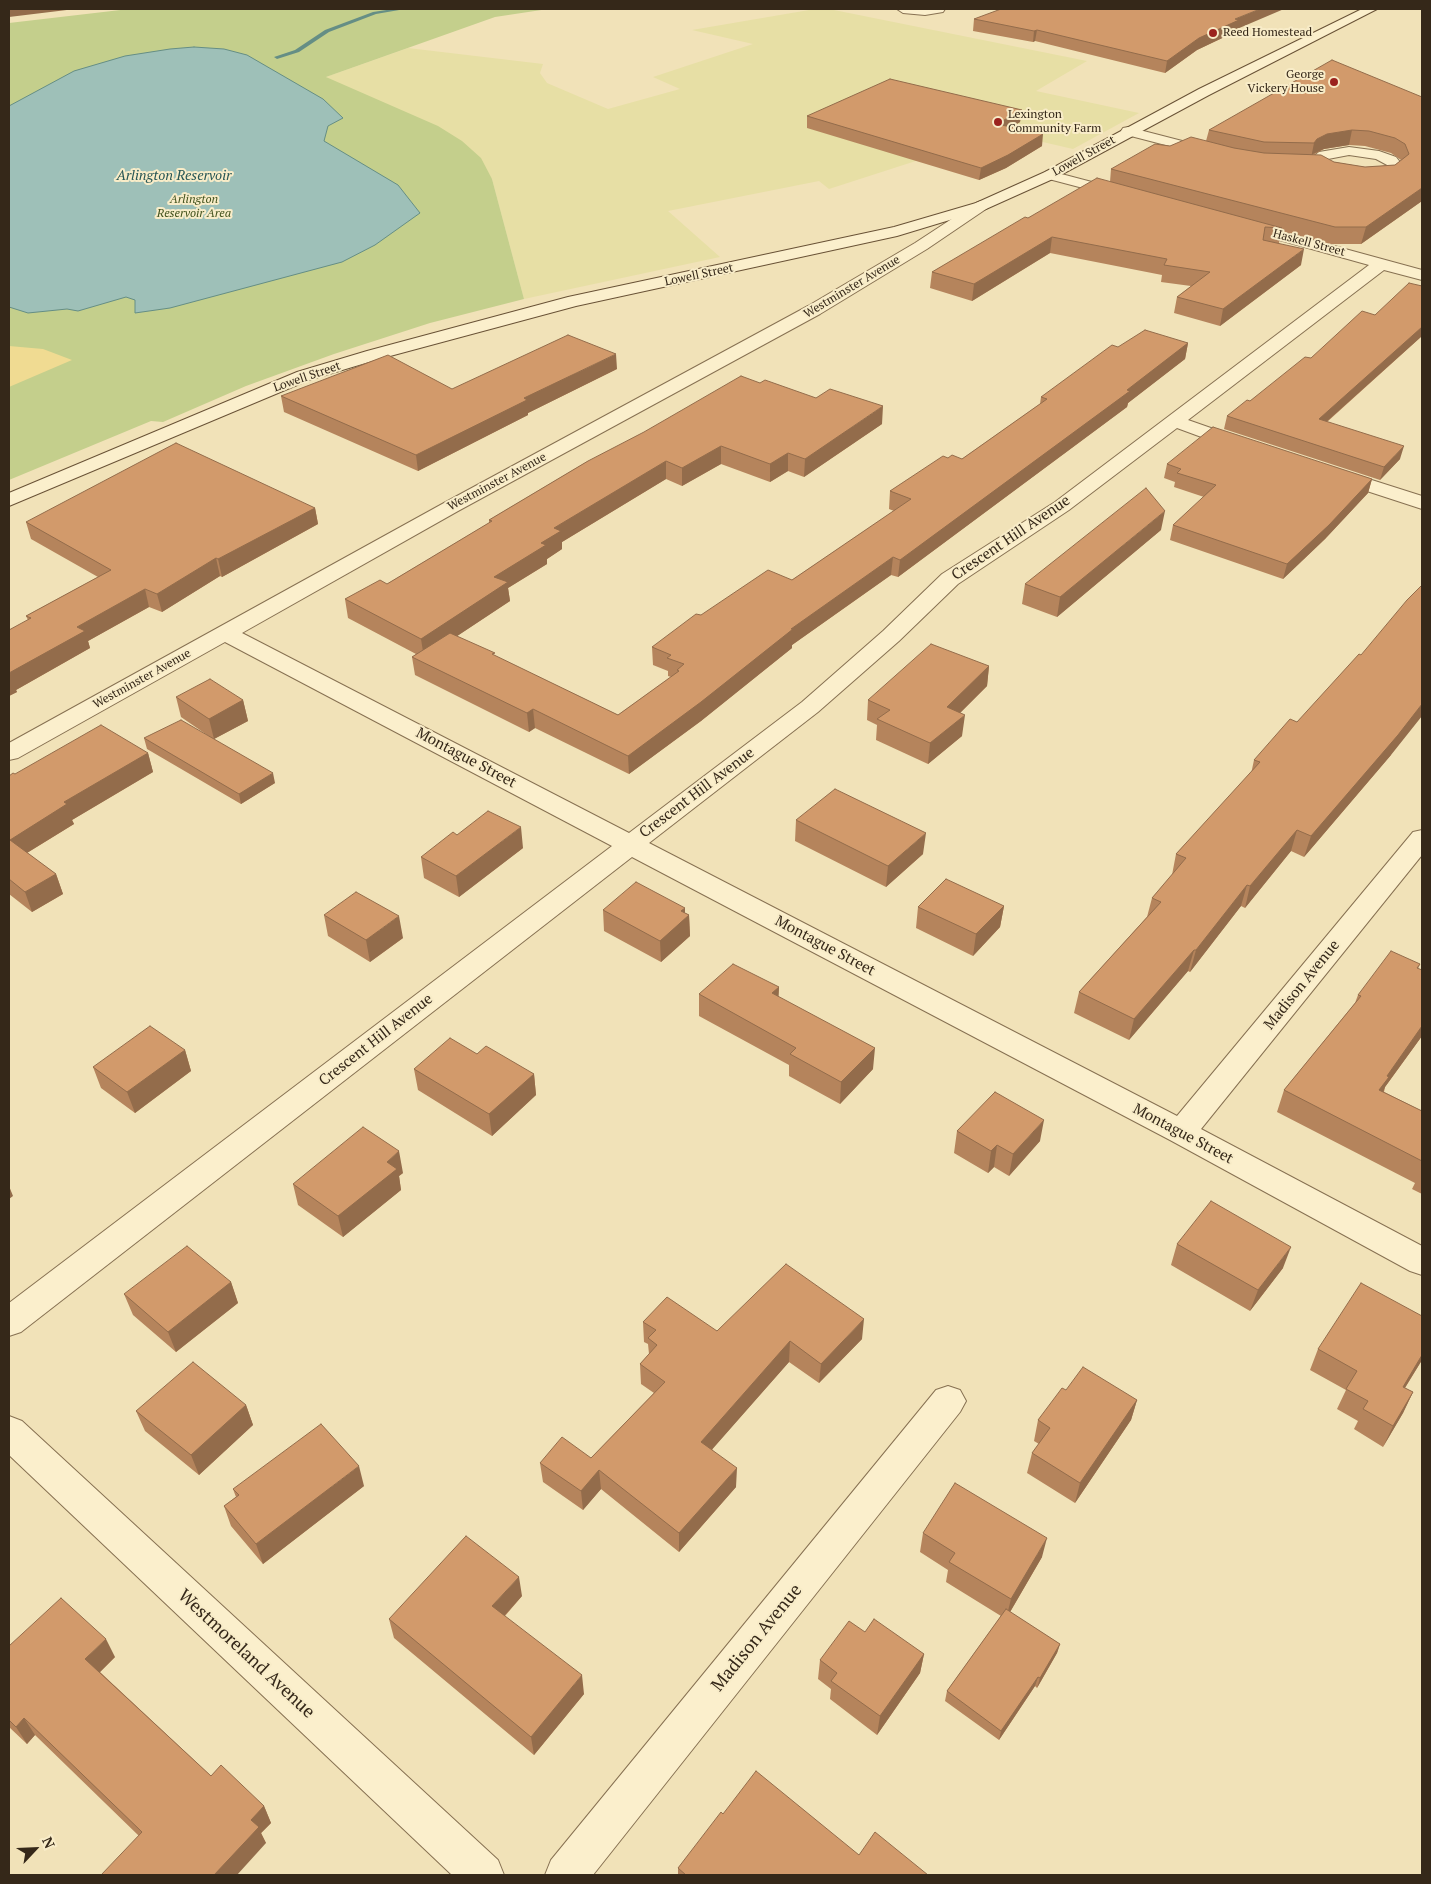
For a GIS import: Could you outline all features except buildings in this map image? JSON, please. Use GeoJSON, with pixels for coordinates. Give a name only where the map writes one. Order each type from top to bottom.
{"type":"FeatureCollection","features":[{"type":"Feature","properties":{"kind":"street"},"geometry":{"type":"LineString","coordinates":[[902,9],[924,11],[939,9]]}},
{"type":"Feature","properties":{"kind":"street","name":"Lowell Street"},"geometry":{"type":"LineString","coordinates":[[9,500],[280,386],[373,355],[574,301],[897,231],[981,206],[1050,175],[1128,131],[1274,55],[1371,9]]}},
{"type":"Feature","properties":{"kind":"street"},"geometry":{"type":"LineString","coordinates":[[1128,131],[1221,155]]}},
{"type":"Feature","properties":{"kind":"street"},"geometry":{"type":"LineString","coordinates":[[1321,165],[1319,159],[1324,155],[1349,151],[1380,155],[1390,160],[1396,166],[1394,172],[1384,176],[1353,176]]}},
{"type":"Feature","properties":{"kind":"street"},"geometry":{"type":"LineString","coordinates":[[1283,165],[1321,165],[1336,173]]}},
{"type":"Feature","properties":{"kind":"street"},"geometry":{"type":"LineString","coordinates":[[1050,175],[1136,198]]}},
{"type":"Feature","properties":{"kind":"street","name":"Westminster Avenue"},"geometry":{"type":"LineString","coordinates":[[9,753],[442,512],[814,310],[921,246],[981,206]]}},
{"type":"Feature","properties":{"kind":"street","name":"Haskell Street"},"geometry":{"type":"LineString","coordinates":[[1231,223],[1422,274]]}},
{"type":"Feature","properties":{"kind":"street","name":"Crescent Hill Avenue"},"geometry":{"type":"LineString","coordinates":[[9,1322],[810,707],[891,636],[950,579],[1062,506],[1383,263]]}},
{"type":"Feature","properties":{"kind":"street"},"geometry":{"type":"LineString","coordinates":[[1174,421],[1259,450]]}},
{"type":"Feature","properties":{"kind":"street"},"geometry":{"type":"LineString","coordinates":[[1319,470],[1422,503]]}},
{"type":"Feature","properties":{"kind":"street","name":"Montague Street"},"geometry":{"type":"LineString","coordinates":[[225,633],[1181,1132],[1422,1262]]}},
{"type":"Feature","properties":{"kind":"street","name":"Madison Avenue"},"geometry":{"type":"LineString","coordinates":[[1181,1132],[1422,838]]}},
{"type":"Feature","properties":{"kind":"street","name":"Madison Avenue"},"geometry":{"type":"LineString","coordinates":[[566,1875],[948,1401]]}},
{"type":"Feature","properties":{"kind":"street","name":"Westmoreland Avenue"},"geometry":{"type":"LineString","coordinates":[[9,1432],[483,1875]]}},
{"type":"Feature","properties":{"kind":"shaded area","name":"Lexington Community Farm"},"geometry":{"type":"Polygon","coordinates":[[[815,9],[829,9],[1087,61],[1036,91],[1139,113],[1073,149],[978,127],[925,158],[829,189],[819,181],[668,211],[720,257],[524,299],[492,179],[326,77],[408,48],[543,64],[540,73],[547,83],[608,109],[680,89],[653,77],[753,44],[692,30],[815,9]]]}},
{"type":"Feature","properties":{"kind":"green space","name":"Arlington Reservoir Area"},"geometry":{"type":"Polygon","coordinates":[[[129,9],[548,9],[495,17],[326,77],[438,126],[462,141],[481,158],[492,179],[524,299],[430,323],[334,354],[246,386],[163,422],[151,421],[9,480],[9,23],[129,9]]]}},
{"type":"Feature","properties":{"kind":"sand"},"geometry":{"type":"Polygon","coordinates":[[[9,346],[43,349],[72,360],[9,387],[9,346]]]}},
{"type":"Feature","properties":{"kind":"water","name":"Arlington Reservoir"},"geometry":{"type":"Polygon","coordinates":[[[194,47],[224,49],[247,55],[323,99],[343,118],[328,126],[324,141],[398,185],[420,213],[375,245],[342,262],[170,308],[135,313],[135,300],[126,297],[78,311],[67,309],[28,313],[9,307],[9,106],[74,71],[125,56],[194,47]]]}},
{"type":"Feature","properties":{"kind":"waterway"},"geometry":{"type":"LineString","coordinates":[[277,57],[297,51],[327,31],[375,13],[402,9]]}},
{"type":"Feature","properties":{"kind":"place","name":"Reed Homestead"},"geometry":{"type":"Point","coordinates":[1213,33]}},
{"type":"Feature","properties":{"kind":"place","name":"George Vickery House"},"geometry":{"type":"Point","coordinates":[1334,82]}},
{"type":"Feature","properties":{"kind":"place","name":"Lexington Community Farm"},"geometry":{"type":"Point","coordinates":[998,122]}}]}
